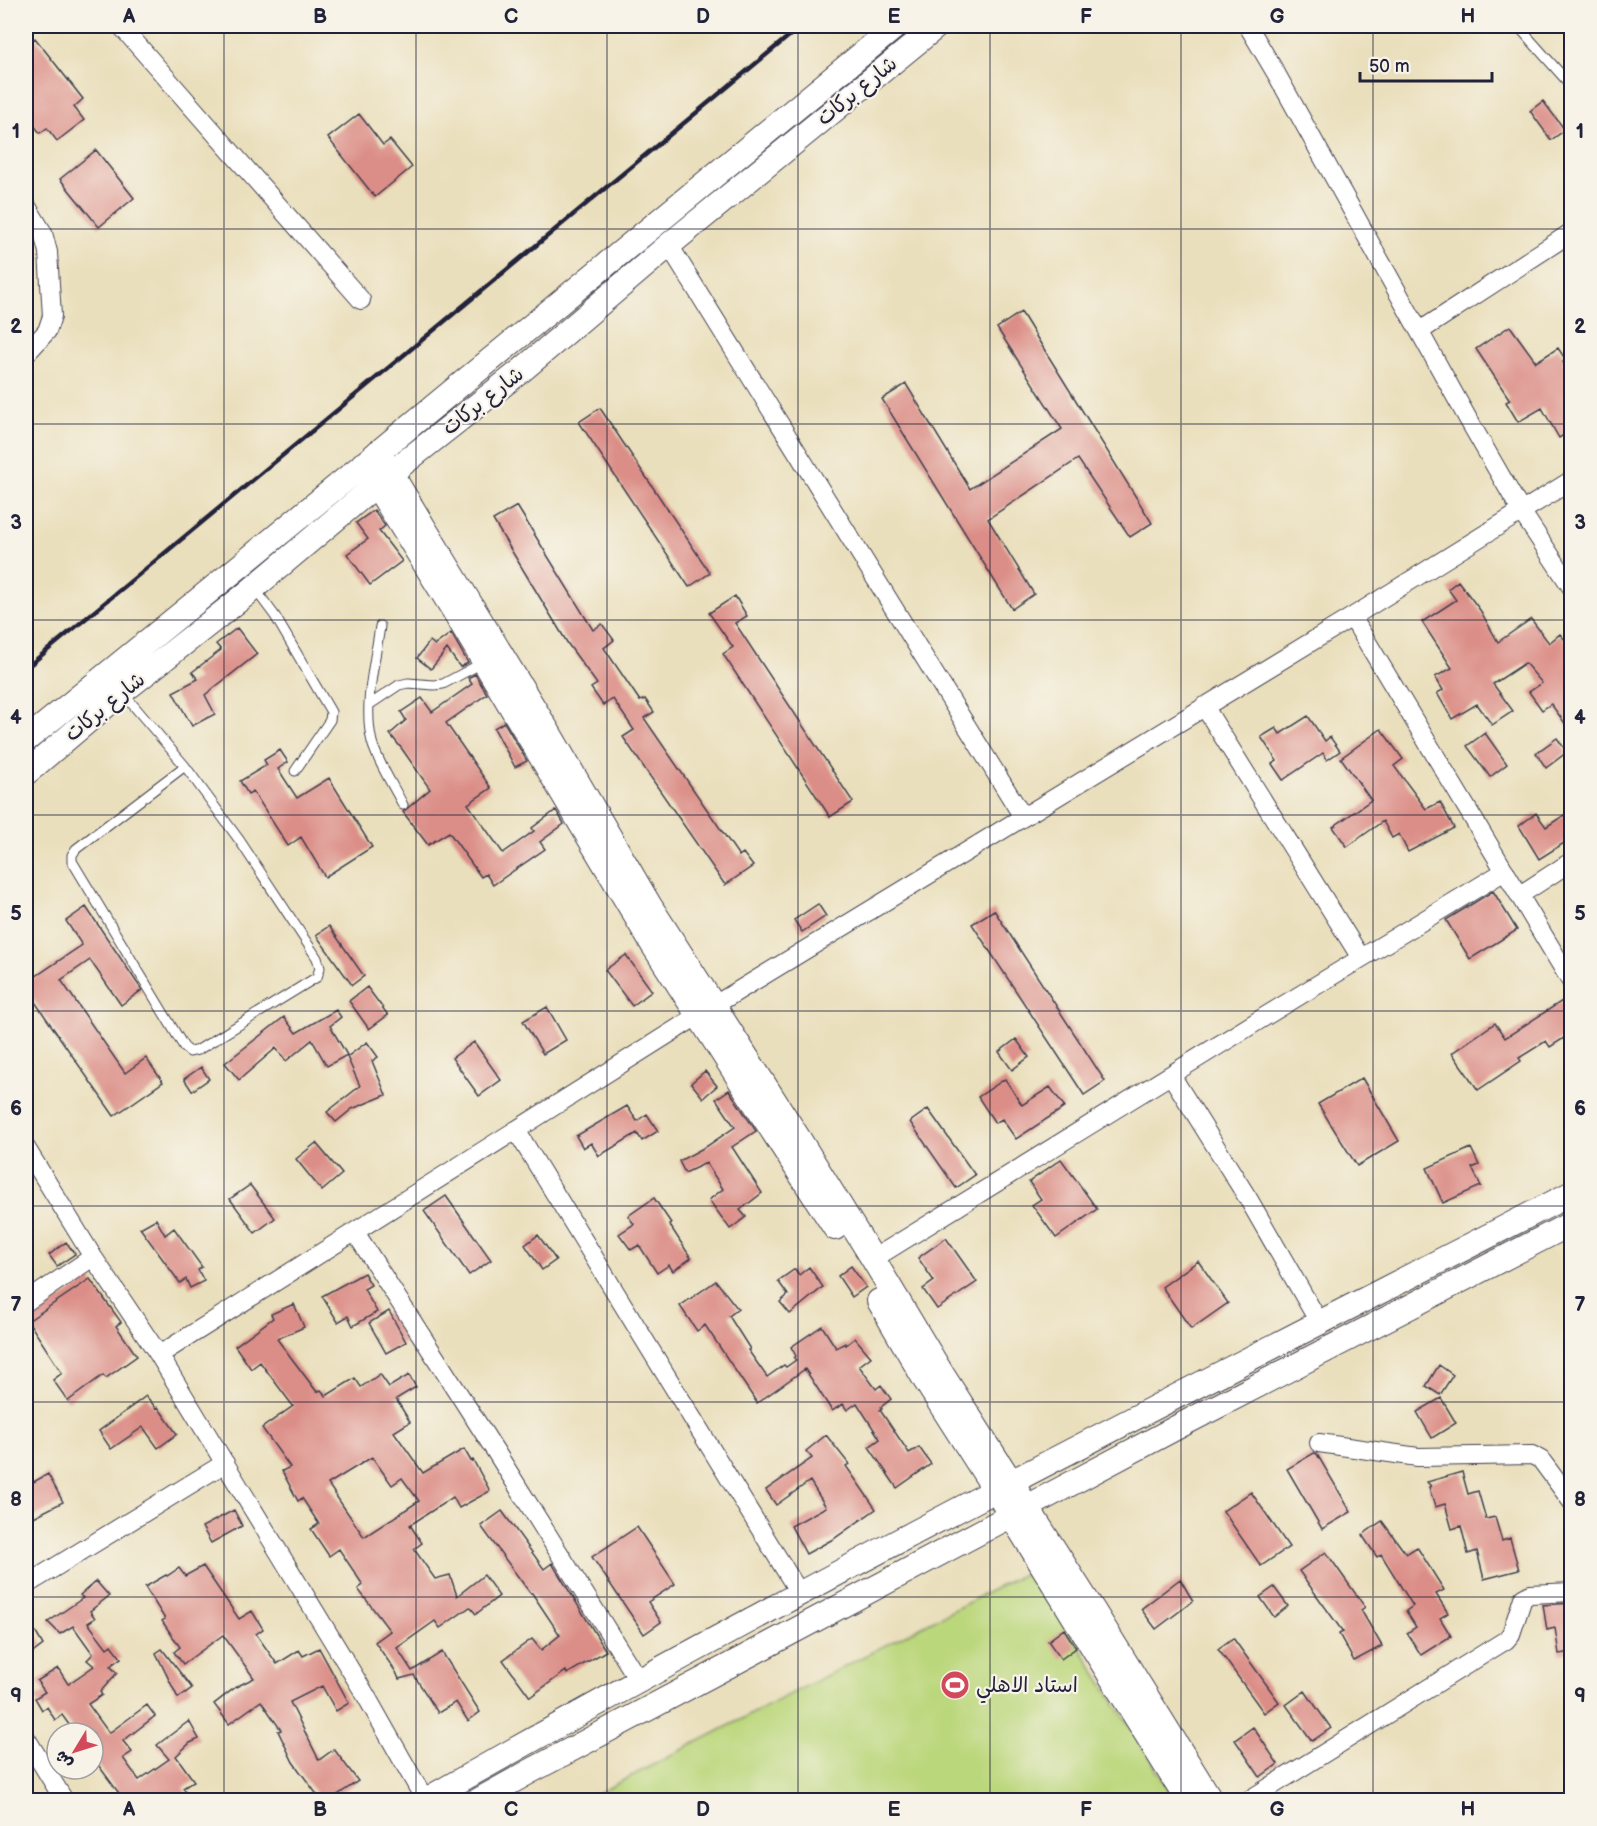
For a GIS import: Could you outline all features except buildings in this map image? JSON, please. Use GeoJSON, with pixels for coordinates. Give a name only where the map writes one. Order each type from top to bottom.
{"type":"FeatureCollection","features":[{"type":"Feature","properties":{"kind":"street"},"geometry":{"type":"LineString","coordinates":[[122,26],[361,300]]}},
{"type":"Feature","properties":{"kind":"street","name":"شارع بركات"},"geometry":{"type":"LineString","coordinates":[[26,740],[896,26]]}},
{"type":"Feature","properties":{"kind":"street","name":"شارع بركات"},"geometry":{"type":"LineString","coordinates":[[26,773],[383,479],[522,370],[669,245],[937,26]]}},
{"type":"Feature","properties":{"kind":"street"},"geometry":{"type":"LineString","coordinates":[[1248,26],[1521,511],[1572,588]]}},
{"type":"Feature","properties":{"kind":"street"},"geometry":{"type":"LineString","coordinates":[[26,205],[43,233],[48,252],[52,316],[47,331],[26,354]]}},
{"type":"Feature","properties":{"kind":"street"},"geometry":{"type":"LineString","coordinates":[[1420,331],[1572,232]]}},
{"type":"Feature","properties":{"kind":"street"},"geometry":{"type":"LineString","coordinates":[[669,245],[1023,817]]}},
{"type":"Feature","properties":{"kind":"street"},"geometry":{"type":"LineString","coordinates":[[371,458],[484,662],[705,1011],[861,1269],[925,1380],[1004,1486]]}},
{"type":"Feature","properties":{"kind":"street"},"geometry":{"type":"LineString","coordinates":[[383,479],[549,733],[650,906],[705,1011],[873,1258],[1187,1800]]}},
{"type":"Feature","properties":{"kind":"street"},"geometry":{"type":"LineString","coordinates":[[159,1355],[705,1011],[1352,617],[1572,480]]}},
{"type":"Feature","properties":{"kind":"street"},"geometry":{"type":"LineString","coordinates":[[1352,617],[1572,983]]}},
{"type":"Feature","properties":{"kind":"street"},"geometry":{"type":"LineString","coordinates":[[1204,706],[1361,958]]}},
{"type":"Feature","properties":{"kind":"street"},"geometry":{"type":"LineString","coordinates":[[1520,895],[1572,861]]}},
{"type":"Feature","properties":{"kind":"street"},"geometry":{"type":"LineString","coordinates":[[873,1258],[1505,871]]}},
{"type":"Feature","properties":{"kind":"street"},"geometry":{"type":"LineString","coordinates":[[1171,1075],[1249,1200],[1319,1322]]}},
{"type":"Feature","properties":{"kind":"street"},"geometry":{"type":"LineString","coordinates":[[516,1130],[800,1594]]}},
{"type":"Feature","properties":{"kind":"street"},"geometry":{"type":"LineString","coordinates":[[26,1148],[93,1257],[159,1355],[365,1694],[426,1800],[800,1594],[1319,1322],[1572,1193]]}},
{"type":"Feature","properties":{"kind":"street"},"geometry":{"type":"LineString","coordinates":[[479,1800],[1185,1423],[1572,1223]]}},
{"type":"Feature","properties":{"kind":"street"},"geometry":{"type":"LineString","coordinates":[[355,1232],[639,1681]]}},
{"type":"Feature","properties":{"kind":"street"},"geometry":{"type":"LineString","coordinates":[[26,1302],[93,1257]]}},
{"type":"Feature","properties":{"kind":"street"},"geometry":{"type":"LineString","coordinates":[[1319,1443],[1418,1457],[1532,1455],[1541,1460],[1572,1502]]}},
{"type":"Feature","properties":{"kind":"street"},"geometry":{"type":"LineString","coordinates":[[26,1585],[225,1463]]}},
{"type":"Feature","properties":{"kind":"street"},"geometry":{"type":"LineString","coordinates":[[1019,1511],[1211,1800]]}},
{"type":"Feature","properties":{"kind":"street"},"geometry":{"type":"LineString","coordinates":[[1249,1800],[1506,1640],[1511,1634],[1523,1598],[1530,1594],[1572,1592]]}},
{"type":"Feature","properties":{"kind":"street"},"geometry":{"type":"LineString","coordinates":[[26,1738],[64,1800]]}},
{"type":"Feature","properties":{"kind":"lane"},"geometry":{"type":"LineString","coordinates":[[1518,26],[1572,84]]}},
{"type":"Feature","properties":{"kind":"lane"},"geometry":{"type":"LineString","coordinates":[[254,587],[275,616],[331,712],[330,720],[295,771]]}},
{"type":"Feature","properties":{"kind":"lane"},"geometry":{"type":"LineString","coordinates":[[380,626],[369,705],[372,741],[375,752],[403,805]]}},
{"type":"Feature","properties":{"kind":"lane"},"geometry":{"type":"LineString","coordinates":[[369,705],[399,685],[443,684],[484,662]]}},
{"type":"Feature","properties":{"kind":"lane"},"geometry":{"type":"LineString","coordinates":[[122,692],[185,766],[240,842],[317,958],[320,968],[317,977],[198,1050],[190,1052],[184,1047],[72,861],[72,855],[76,849],[185,766]]}},
{"type":"Feature","properties":{"kind":"green space","name":"استاد الاهلي"},"geometry":{"type":"Polygon","coordinates":[[[1031,1570],[1176,1800],[585,1800],[1031,1570]]]}},
{"type":"Feature","properties":{"kind":"railway"},"geometry":{"type":"LineString","coordinates":[[26,668],[801,26]]}},
{"type":"Feature","properties":{"kind":"place","name":"استاد الاهلي"},"geometry":{"type":"Point","coordinates":[955,1685]}}]}
